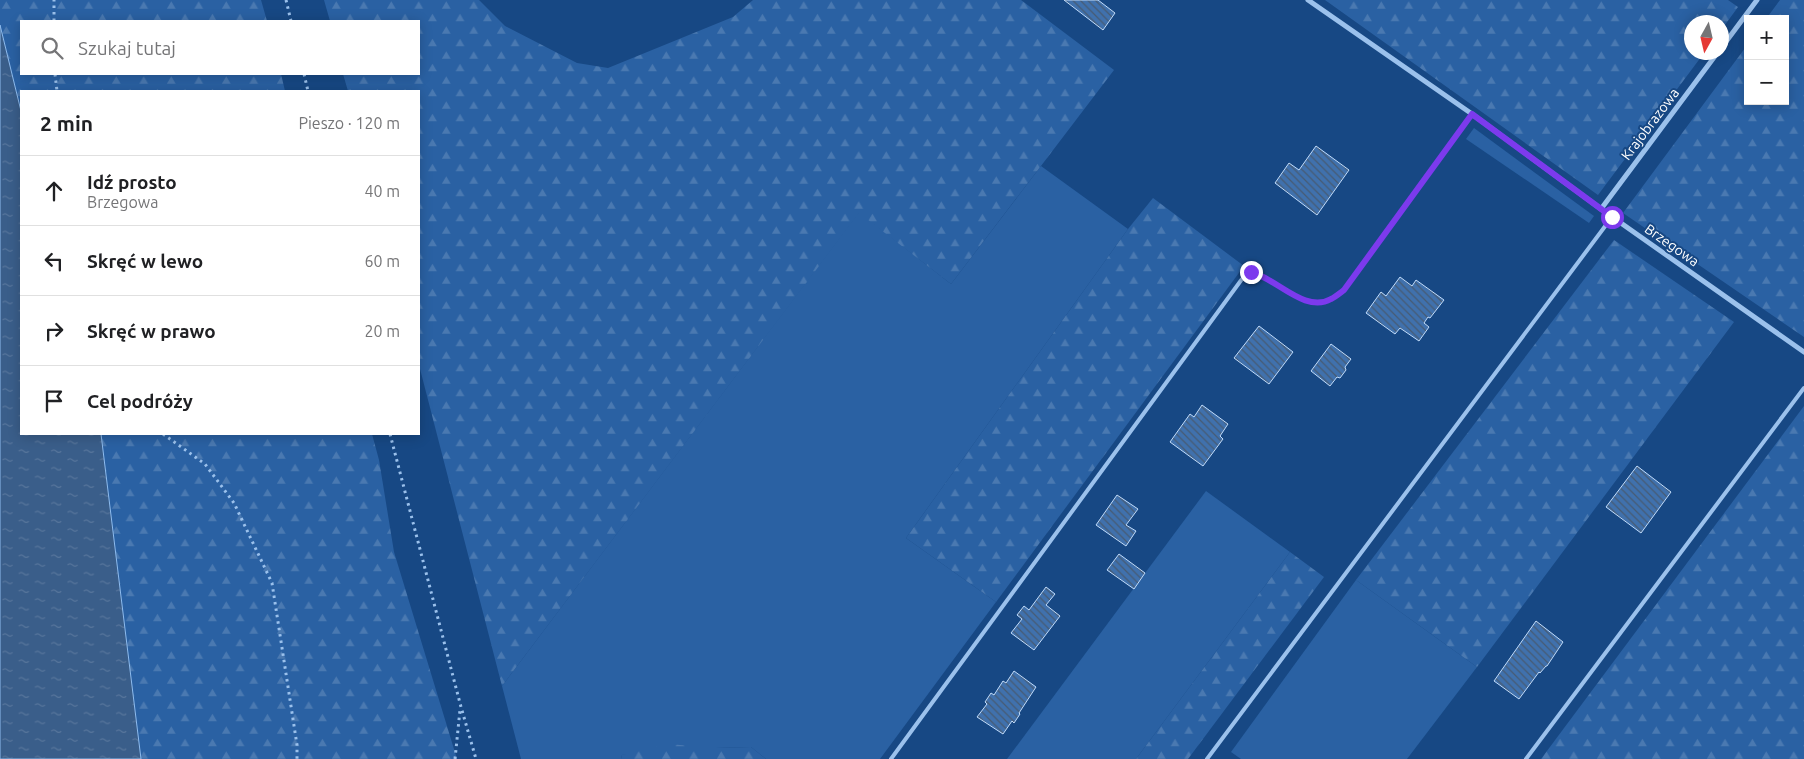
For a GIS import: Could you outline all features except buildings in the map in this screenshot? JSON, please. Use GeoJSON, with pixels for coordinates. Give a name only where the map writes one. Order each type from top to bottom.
{"type":"FeatureCollection","features":[{"type":"Feature","properties":{"kind":"street","name":"Brzegowa"},"geometry":{"type":"LineString","coordinates":[[1308,0],[1472,114],[1612,217],[1804,352]]}},
{"type":"Feature","properties":{"kind":"street"},"geometry":{"type":"LineString","coordinates":[[1729,38],[1757,0]]}},
{"type":"Feature","properties":{"kind":"street","name":"Krajobrazowa"},"geometry":{"type":"LineString","coordinates":[[1601,209],[1712,60]]}},
{"type":"Feature","properties":{"kind":"lane"},"geometry":{"type":"LineString","coordinates":[[891,759],[1242,279],[1251,272],[1262,274],[1299,298],[1315,303],[1330,300],[1344,290],[1472,114]]}},
{"type":"Feature","properties":{"kind":"lane"},"geometry":{"type":"LineString","coordinates":[[1207,759],[1612,217]]}},
{"type":"Feature","properties":{"kind":"lane"},"geometry":{"type":"LineString","coordinates":[[1526,759],[1804,388]]}},
{"type":"Feature","properties":{"kind":"path"},"geometry":{"type":"LineString","coordinates":[[54,0],[54,20]]}},
{"type":"Feature","properties":{"kind":"path"},"geometry":{"type":"LineString","coordinates":[[286,0],[291,20]]}},
{"type":"Feature","properties":{"kind":"path"},"geometry":{"type":"LineString","coordinates":[[55,75],[57,90]]}},
{"type":"Feature","properties":{"kind":"path"},"geometry":{"type":"LineString","coordinates":[[304,75],[308,90]]}},
{"type":"Feature","properties":{"kind":"path"},"geometry":{"type":"LineString","coordinates":[[164,435],[205,464],[234,502],[272,583],[297,745],[297,759]]}},
{"type":"Feature","properties":{"kind":"path"},"geometry":{"type":"LineString","coordinates":[[390,435],[476,759]]}},
{"type":"Feature","properties":{"kind":"path"},"geometry":{"type":"LineString","coordinates":[[455,759],[461,707]]}},
{"type":"Feature","properties":{"kind":"green space"},"geometry":{"type":"Polygon","coordinates":[[[0,0],[261,0],[267,20],[20,20],[20,75],[281,75],[285,90],[20,90],[20,107],[0,25],[0,0]]]}},
{"type":"Feature","properties":{"kind":"green space"},"geometry":{"type":"Polygon","coordinates":[[[324,0],[479,0],[505,26],[577,63],[608,68],[733,17],[753,0],[1021,0],[1114,70],[951,284],[859,213],[502,686],[420,369],[420,90],[348,90],[343,75],[420,75],[420,20],[330,20],[324,0]]]}},
{"type":"Feature","properties":{"kind":"green space"},"geometry":{"type":"Polygon","coordinates":[[[1325,0],[1728,0],[1738,7],[1729,19],[1729,15],[1684,15],[1684,60],[1699,60],[1598,195],[1325,0]]]}},
{"type":"Feature","properties":{"kind":"green space"},"geometry":{"type":"Polygon","coordinates":[[[1780,0],[1804,0],[1804,337],[1623,213],[1744,49],[1744,105],[1789,105],[1789,15],[1769,15],[1780,0]]]}},
{"type":"Feature","properties":{"kind":"green space"},"geometry":{"type":"Polygon","coordinates":[[[1474,128],[1594,216],[1589,223],[1466,139],[1474,128]]]}},
{"type":"Feature","properties":{"kind":"green space"},"geometry":{"type":"Polygon","coordinates":[[[1041,166],[1128,229],[906,538],[996,602],[880,759],[766,759],[751,747],[622,755],[621,759],[521,759],[502,686],[859,212],[951,284],[1041,166]]]}},
{"type":"Feature","properties":{"kind":"green space"},"geometry":{"type":"Polygon","coordinates":[[[1153,198],[1244,266],[996,602],[906,538],[1128,229],[1153,198]]]}},
{"type":"Feature","properties":{"kind":"green space"},"geometry":{"type":"Polygon","coordinates":[[[1614,240],[1734,322],[1477,667],[1356,580],[1614,240]]]}},
{"type":"Feature","properties":{"kind":"green space"},"geometry":{"type":"Polygon","coordinates":[[[1804,406],[1804,759],[1541,759],[1804,406]]]}},
{"type":"Feature","properties":{"kind":"green space"},"geometry":{"type":"Polygon","coordinates":[[[101,435],[372,435],[379,460],[394,552],[457,759],[141,759],[101,435]]]}},
{"type":"Feature","properties":{"kind":"green space"},"geometry":{"type":"Polygon","coordinates":[[[1206,491],[1290,552],[1136,759],[1007,759],[1206,491]]]}},
{"type":"Feature","properties":{"kind":"green space"},"geometry":{"type":"Polygon","coordinates":[[[1290,552],[1324,577],[1188,759],[1136,759],[1290,552]]]}},
{"type":"Feature","properties":{"kind":"green space"},"geometry":{"type":"Polygon","coordinates":[[[1356,580],[1477,667],[1407,759],[1241,759],[1231,752],[1356,580]]]}},
{"type":"Feature","properties":{"kind":"green space"},"geometry":{"type":"Polygon","coordinates":[[[668,744],[716,748],[751,747],[766,759],[621,759],[622,755],[668,744]]]}},
{"type":"Feature","properties":{"kind":"water"},"geometry":{"type":"Polygon","coordinates":[[[0,25],[20,107],[20,435],[101,435],[141,759],[0,759],[0,25]]]}},
{"type":"Feature","properties":{"kind":"route"},"geometry":{"type":"LineString","coordinates":[[1251,272],[1262,274],[1299,298],[1315,303],[1330,300],[1344,290],[1472,114],[1612,217]]}}]}
